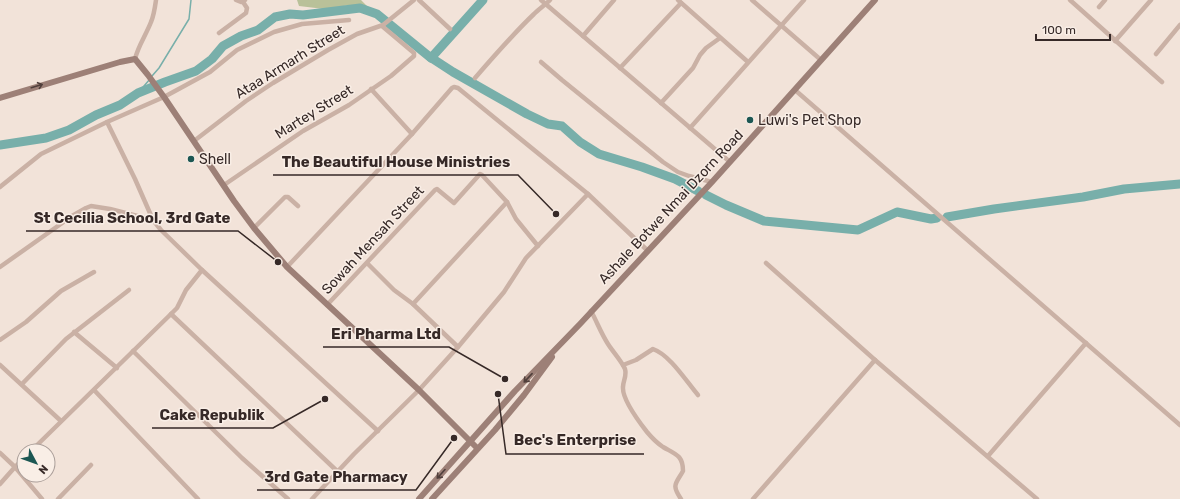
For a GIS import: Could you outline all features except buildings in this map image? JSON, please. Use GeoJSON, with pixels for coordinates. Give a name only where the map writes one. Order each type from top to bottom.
{"type":"FeatureCollection","features":[{"type":"Feature","properties":{"kind":"main road","name":"Ashale Botwe Nmai Dzorn Road"},"geometry":{"type":"LineString","coordinates":[[419,499],[519,387],[565,340],[712,182],[875,0]]}},
{"type":"Feature","properties":{"kind":"main road"},"geometry":{"type":"LineString","coordinates":[[0,98],[134,59],[163,96],[254,228],[287,267],[419,390],[477,448]]}},
{"type":"Feature","properties":{"kind":"main road","name":"Ashale Botwe Nmai Dzorn Road"},"geometry":{"type":"LineString","coordinates":[[434,498],[477,448],[495,430],[524,395],[565,340]]}},
{"type":"Feature","properties":{"kind":"street"},"geometry":{"type":"LineString","coordinates":[[134,59],[151,22],[156,0]]}},
{"type":"Feature","properties":{"kind":"street"},"geometry":{"type":"LineString","coordinates":[[219,33],[246,13],[247,8],[244,1],[239,2],[236,0]]}},
{"type":"Feature","properties":{"kind":"street","name":"Ataa Armarh Street"},"geometry":{"type":"LineString","coordinates":[[194,141],[273,83],[357,34],[383,25],[414,0]]}},
{"type":"Feature","properties":{"kind":"street"},"geometry":{"type":"LineString","coordinates":[[419,0],[450,29]]}},
{"type":"Feature","properties":{"kind":"street"},"geometry":{"type":"LineString","coordinates":[[541,0],[730,162]]}},
{"type":"Feature","properties":{"kind":"street"},"geometry":{"type":"LineString","coordinates":[[475,78],[497,52],[534,14],[550,0]]}},
{"type":"Feature","properties":{"kind":"street"},"geometry":{"type":"LineString","coordinates":[[583,36],[614,0]]}},
{"type":"Feature","properties":{"kind":"street"},"geometry":{"type":"LineString","coordinates":[[752,0],[822,60]]}},
{"type":"Feature","properties":{"kind":"street"},"geometry":{"type":"LineString","coordinates":[[690,128],[804,0]]}},
{"type":"Feature","properties":{"kind":"street"},"geometry":{"type":"LineString","coordinates":[[1099,7],[1105,0]]}},
{"type":"Feature","properties":{"kind":"street"},"geometry":{"type":"LineString","coordinates":[[1115,41],[1151,0]]}},
{"type":"Feature","properties":{"kind":"street"},"geometry":{"type":"LineString","coordinates":[[620,68],[679,1],[748,62]]}},
{"type":"Feature","properties":{"kind":"street"},"geometry":{"type":"LineString","coordinates":[[1073,1],[1115,41],[1162,82]]}},
{"type":"Feature","properties":{"kind":"street"},"geometry":{"type":"LineString","coordinates":[[0,187],[41,154],[210,72],[237,50],[274,32],[302,24],[349,20]]}},
{"type":"Feature","properties":{"kind":"street","name":"Martey Street"},"geometry":{"type":"LineString","coordinates":[[224,185],[303,131],[349,105],[390,76],[414,56],[414,53],[383,25]]}},
{"type":"Feature","properties":{"kind":"street"},"geometry":{"type":"LineString","coordinates":[[1156,54],[1180,25]]}},
{"type":"Feature","properties":{"kind":"street"},"geometry":{"type":"LineString","coordinates":[[661,103],[692,68],[706,48],[720,38]]}},
{"type":"Feature","properties":{"kind":"street"},"geometry":{"type":"LineString","coordinates":[[540,62],[663,162],[678,172],[712,182]]}},
{"type":"Feature","properties":{"kind":"street"},"geometry":{"type":"LineString","coordinates":[[287,267],[454,87],[458,88],[588,194],[648,251]]}},
{"type":"Feature","properties":{"kind":"street"},"geometry":{"type":"LineString","coordinates":[[371,90],[412,134]]}},
{"type":"Feature","properties":{"kind":"street"},"geometry":{"type":"LineString","coordinates":[[795,90],[1180,425]]}},
{"type":"Feature","properties":{"kind":"street"},"geometry":{"type":"LineString","coordinates":[[107,122],[152,220],[202,270],[378,431]]}},
{"type":"Feature","properties":{"kind":"street","name":"Sowah Mensah Street"},"geometry":{"type":"LineString","coordinates":[[327,305],[435,190],[437,189],[454,203],[480,174],[507,202]]}},
{"type":"Feature","properties":{"kind":"street"},"geometry":{"type":"LineString","coordinates":[[312,499],[419,390],[458,347],[504,292],[526,258],[588,194]]}},
{"type":"Feature","properties":{"kind":"street"},"geometry":{"type":"LineString","coordinates":[[254,228],[285,197],[288,197],[298,206]]}},
{"type":"Feature","properties":{"kind":"street"},"geometry":{"type":"LineString","coordinates":[[413,304],[507,202],[516,219],[538,246]]}},
{"type":"Feature","properties":{"kind":"street"},"geometry":{"type":"LineString","coordinates":[[0,267],[72,216],[91,206],[110,209],[152,220]]}},
{"type":"Feature","properties":{"kind":"street"},"geometry":{"type":"LineString","coordinates":[[367,263],[394,290],[413,304],[458,347]]}},
{"type":"Feature","properties":{"kind":"street"},"geometry":{"type":"LineString","coordinates":[[766,263],[875,360],[1037,499]]}},
{"type":"Feature","properties":{"kind":"street"},"geometry":{"type":"LineString","coordinates":[[39,443],[177,308],[186,290],[202,270]]}},
{"type":"Feature","properties":{"kind":"street"},"geometry":{"type":"LineString","coordinates":[[0,340],[26,322],[61,291],[94,272]]}},
{"type":"Feature","properties":{"kind":"street"},"geometry":{"type":"LineString","coordinates":[[22,384],[74,332],[129,290]]}},
{"type":"Feature","properties":{"kind":"street"},"geometry":{"type":"LineString","coordinates":[[591,311],[607,343],[623,365],[626,377],[622,388],[627,403],[650,435],[662,446],[677,454],[681,461],[683,471],[676,480],[677,494],[681,499]]}},
{"type":"Feature","properties":{"kind":"street"},"geometry":{"type":"LineString","coordinates":[[171,314],[338,471]]}},
{"type":"Feature","properties":{"kind":"street"},"geometry":{"type":"LineString","coordinates":[[74,332],[117,368]]}},
{"type":"Feature","properties":{"kind":"street"},"geometry":{"type":"LineString","coordinates":[[988,456],[1086,343]]}},
{"type":"Feature","properties":{"kind":"street"},"geometry":{"type":"LineString","coordinates":[[623,365],[636,360],[653,349],[658,351],[671,362],[698,395]]}},
{"type":"Feature","properties":{"kind":"street"},"geometry":{"type":"LineString","coordinates":[[133,351],[242,458],[288,499]]}},
{"type":"Feature","properties":{"kind":"street"},"geometry":{"type":"LineString","coordinates":[[753,499],[875,360]]}},
{"type":"Feature","properties":{"kind":"street"},"geometry":{"type":"LineString","coordinates":[[0,365],[61,421]]}},
{"type":"Feature","properties":{"kind":"street"},"geometry":{"type":"LineString","coordinates":[[94,390],[198,499]]}},
{"type":"Feature","properties":{"kind":"street"},"geometry":{"type":"LineString","coordinates":[[0,453],[15,467],[42,499]]}},
{"type":"Feature","properties":{"kind":"street"},"geometry":{"type":"LineString","coordinates":[[58,499],[91,465]]}},
{"type":"Feature","properties":{"kind":"street"},"geometry":{"type":"LineString","coordinates":[[0,484],[15,467]]}},
{"type":"Feature","properties":{"kind":"green space"},"geometry":{"type":"Polygon","coordinates":[[[297,0],[361,0],[367,6],[365,8],[350,5],[324,9],[299,6],[297,0]]]}},
{"type":"Feature","properties":{"kind":"waterway"},"geometry":{"type":"LineString","coordinates":[[152,76],[159,68],[189,19],[191,0]]}},
{"type":"Feature","properties":{"kind":"waterway"},"geometry":{"type":"LineString","coordinates":[[0,145],[46,138],[69,130],[96,115],[120,105],[138,93],[196,71],[212,59],[223,46],[241,36],[258,30],[275,17],[290,14],[303,15],[360,8],[377,14],[431,58],[483,0]]}},
{"type":"Feature","properties":{"kind":"waterway"},"geometry":{"type":"LineString","coordinates":[[430,57],[453,72],[527,114],[548,124],[562,126],[580,142],[599,154],[675,179],[698,191]]}},
{"type":"Feature","properties":{"kind":"waterway"},"geometry":{"type":"LineString","coordinates":[[138,93],[150,79]]}},
{"type":"Feature","properties":{"kind":"waterway"},"geometry":{"type":"LineString","coordinates":[[947,217],[1083,197],[1124,189],[1180,184]]}},
{"type":"Feature","properties":{"kind":"waterway"},"geometry":{"type":"LineString","coordinates":[[706,195],[764,221],[858,230],[897,212],[931,219],[937,218]]}},
{"type":"Feature","properties":{"kind":"place","name":"Luwi's Pet Shop"},"geometry":{"type":"Point","coordinates":[750,120]}},
{"type":"Feature","properties":{"kind":"place","name":"Shell"},"geometry":{"type":"Point","coordinates":[191,159]}},
{"type":"Feature","properties":{"kind":"place","name":"The Beautiful House Ministries"},"geometry":{"type":"Point","coordinates":[556,214]}},
{"type":"Feature","properties":{"kind":"place","name":"St Cecilia School, 3rd Gate"},"geometry":{"type":"Point","coordinates":[278,262]}},
{"type":"Feature","properties":{"kind":"place","name":"Eri Pharma Ltd"},"geometry":{"type":"Point","coordinates":[505,379]}},
{"type":"Feature","properties":{"kind":"place","name":"Bec's Enterprise"},"geometry":{"type":"Point","coordinates":[498,394]}},
{"type":"Feature","properties":{"kind":"place","name":"Cake Republik"},"geometry":{"type":"Point","coordinates":[325,399]}},
{"type":"Feature","properties":{"kind":"place","name":"3rd Gate Pharmacy"},"geometry":{"type":"Point","coordinates":[454,438]}}]}
